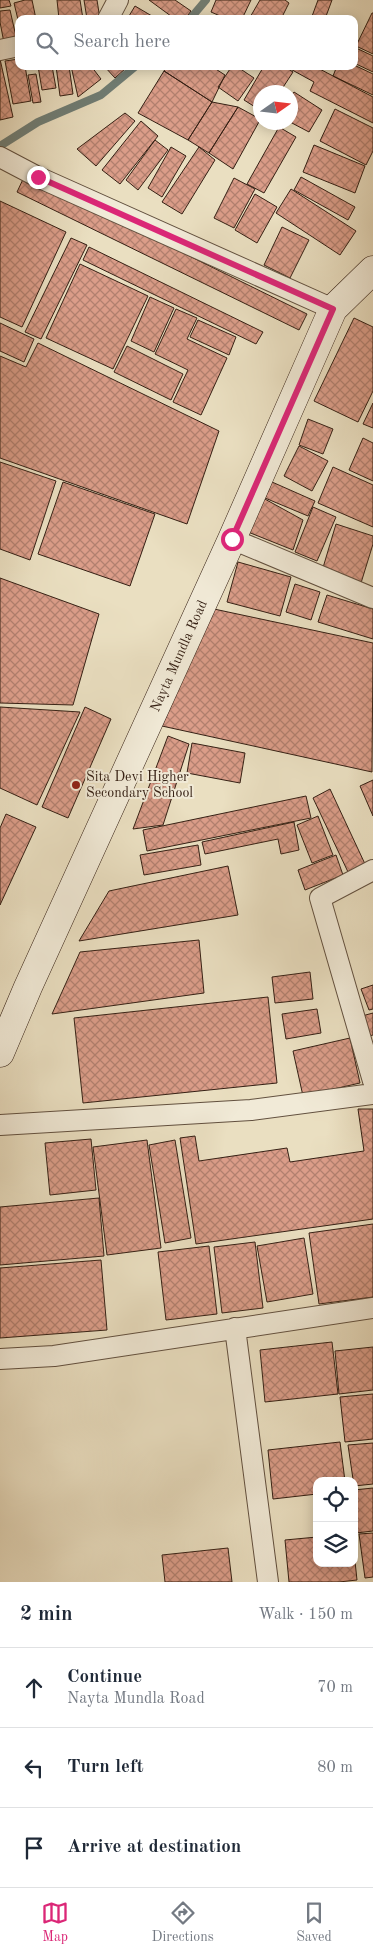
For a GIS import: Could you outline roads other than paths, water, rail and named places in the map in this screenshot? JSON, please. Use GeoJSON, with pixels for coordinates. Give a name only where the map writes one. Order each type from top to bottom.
{"type":"FeatureCollection","features":[{"type":"Feature","properties":{"kind":"main road","name":"Nayta Mundla Road"},"geometry":{"type":"LineString","coordinates":[[0,1053],[28,987],[232,539],[333,309],[373,270]]}},
{"type":"Feature","properties":{"kind":"street"},"geometry":{"type":"LineString","coordinates":[[110,15],[118,0]]}},
{"type":"Feature","properties":{"kind":"street"},"geometry":{"type":"LineString","coordinates":[[0,50],[15,47]]}},
{"type":"Feature","properties":{"kind":"street"},"geometry":{"type":"LineString","coordinates":[[0,158],[38,177],[333,309]]}},
{"type":"Feature","properties":{"kind":"street"},"geometry":{"type":"LineString","coordinates":[[232,539],[373,598]]}},
{"type":"Feature","properties":{"kind":"street"},"geometry":{"type":"LineString","coordinates":[[373,870],[320,898],[373,1081]]}},
{"type":"Feature","properties":{"kind":"street"},"geometry":{"type":"LineString","coordinates":[[0,1124],[251,1110],[373,1094]]}},
{"type":"Feature","properties":{"kind":"street"},"geometry":{"type":"LineString","coordinates":[[0,1359],[54,1356],[373,1308]]}},
{"type":"Feature","properties":{"kind":"street"},"geometry":{"type":"LineString","coordinates":[[235,1328],[268,1582]]}},
{"type":"Feature","properties":{"kind":"waterway"},"geometry":{"type":"LineString","coordinates":[[193,15],[206,0]]}},
{"type":"Feature","properties":{"kind":"waterway"},"geometry":{"type":"LineString","coordinates":[[0,146],[38,122],[101,95],[131,70]]}},
{"type":"Feature","properties":{"kind":"place","name":"Sita Devi Higher Secondary School"},"geometry":{"type":"Point","coordinates":[76,785]}}]}
